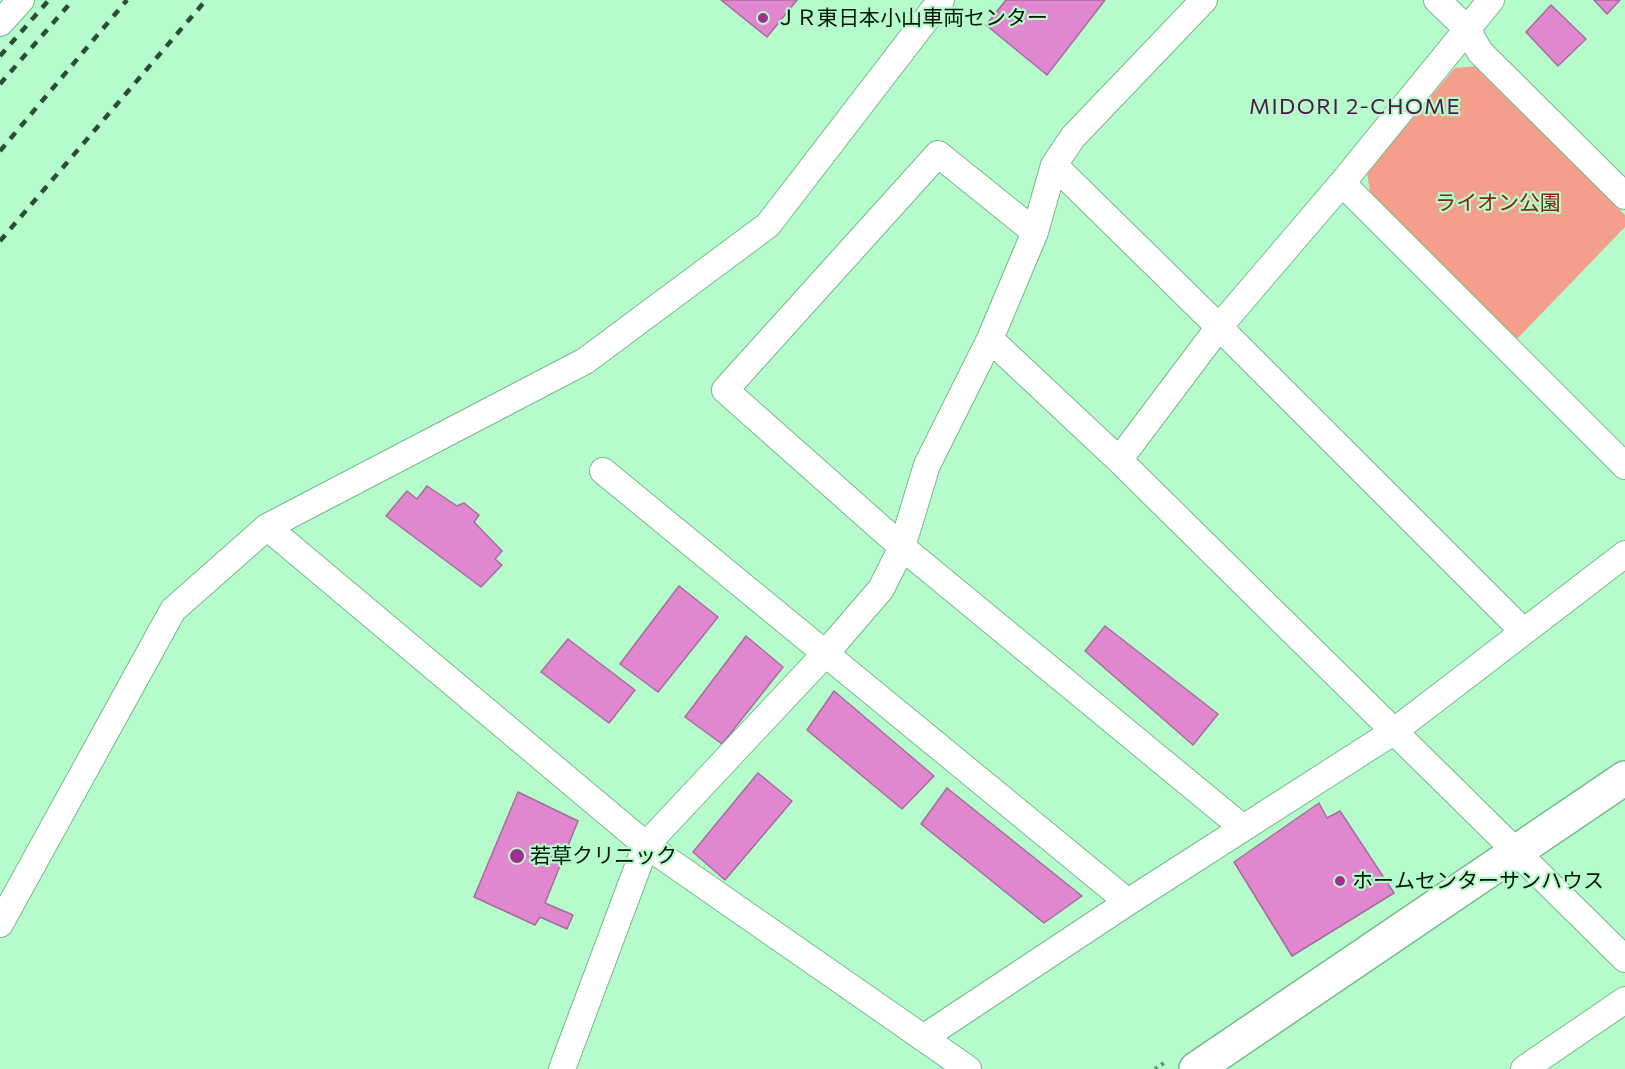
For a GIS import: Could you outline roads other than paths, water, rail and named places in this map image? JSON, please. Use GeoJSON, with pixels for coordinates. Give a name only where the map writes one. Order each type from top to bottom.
{"type":"FeatureCollection","features":[{"type":"Feature","properties":{"kind":"main road"},"geometry":{"type":"LineString","coordinates":[[1196,1069],[1625,778]]}},
{"type":"Feature","properties":{"kind":"street"},"geometry":{"type":"LineString","coordinates":[[0,24],[21,0]]}},
{"type":"Feature","properties":{"kind":"street"},"geometry":{"type":"LineString","coordinates":[[0,924],[173,610],[267,527],[585,361],[768,225],[941,0]]}},
{"type":"Feature","properties":{"kind":"street"},"geometry":{"type":"LineString","coordinates":[[562,1069],[646,846],[825,654],[881,589],[902,547],[927,465],[990,339],[1035,232],[1054,165],[1073,137],[1204,0]]}},
{"type":"Feature","properties":{"kind":"street"},"geometry":{"type":"LineString","coordinates":[[1437,0],[1467,29],[1480,52],[1625,196]]}},
{"type":"Feature","properties":{"kind":"street"},"geometry":{"type":"LineString","coordinates":[[1119,460],[1219,327],[1342,183],[1491,0]]}},
{"type":"Feature","properties":{"kind":"street"},"geometry":{"type":"LineString","coordinates":[[1035,232],[939,153],[725,390],[902,547],[1243,828]]}},
{"type":"Feature","properties":{"kind":"street"},"geometry":{"type":"LineString","coordinates":[[1054,165],[1523,631]]}},
{"type":"Feature","properties":{"kind":"street"},"geometry":{"type":"LineString","coordinates":[[1342,183],[1625,466]]}},
{"type":"Feature","properties":{"kind":"street"},"geometry":{"type":"LineString","coordinates":[[990,339],[1119,460],[1625,959]]}},
{"type":"Feature","properties":{"kind":"street"},"geometry":{"type":"LineString","coordinates":[[603,471],[1128,902]]}},
{"type":"Feature","properties":{"kind":"street"},"geometry":{"type":"LineString","coordinates":[[267,527],[646,846],[968,1069]]}},
{"type":"Feature","properties":{"kind":"street"},"geometry":{"type":"LineString","coordinates":[[923,1038],[1128,902],[1393,732],[1625,554]]}},
{"type":"Feature","properties":{"kind":"street"},"geometry":{"type":"LineString","coordinates":[[1524,1069],[1625,1000]]}},
{"type":"Feature","properties":{"kind":"railway"},"geometry":{"type":"LineString","coordinates":[[0,56],[49,0]]}},
{"type":"Feature","properties":{"kind":"railway"},"geometry":{"type":"LineString","coordinates":[[0,84],[73,0]]}},
{"type":"Feature","properties":{"kind":"railway"},"geometry":{"type":"LineString","coordinates":[[0,151],[127,0]]}},
{"type":"Feature","properties":{"kind":"railway"},"geometry":{"type":"LineString","coordinates":[[0,241],[206,0]]}},
{"type":"Feature","properties":{"kind":"place","name":"ＪＲ東日本小山車両センター"},"geometry":{"type":"Point","coordinates":[763,18]}},
{"type":"Feature","properties":{"kind":"place","name":"若草クリニック"},"geometry":{"type":"Point","coordinates":[517,856]}},
{"type":"Feature","properties":{"kind":"place","name":"ホームセンターサンハウス"},"geometry":{"type":"Point","coordinates":[1340,881]}},
{"type":"Feature","properties":{"kind":"district","name":"MIDORI 2-CHOME"},"geometry":{"type":"Point","coordinates":[1355,107]}},
{"type":"Feature","properties":{"kind":"park label","name":"ライオン公園"},"geometry":{"type":"Point","coordinates":[1498,203]}}]}
